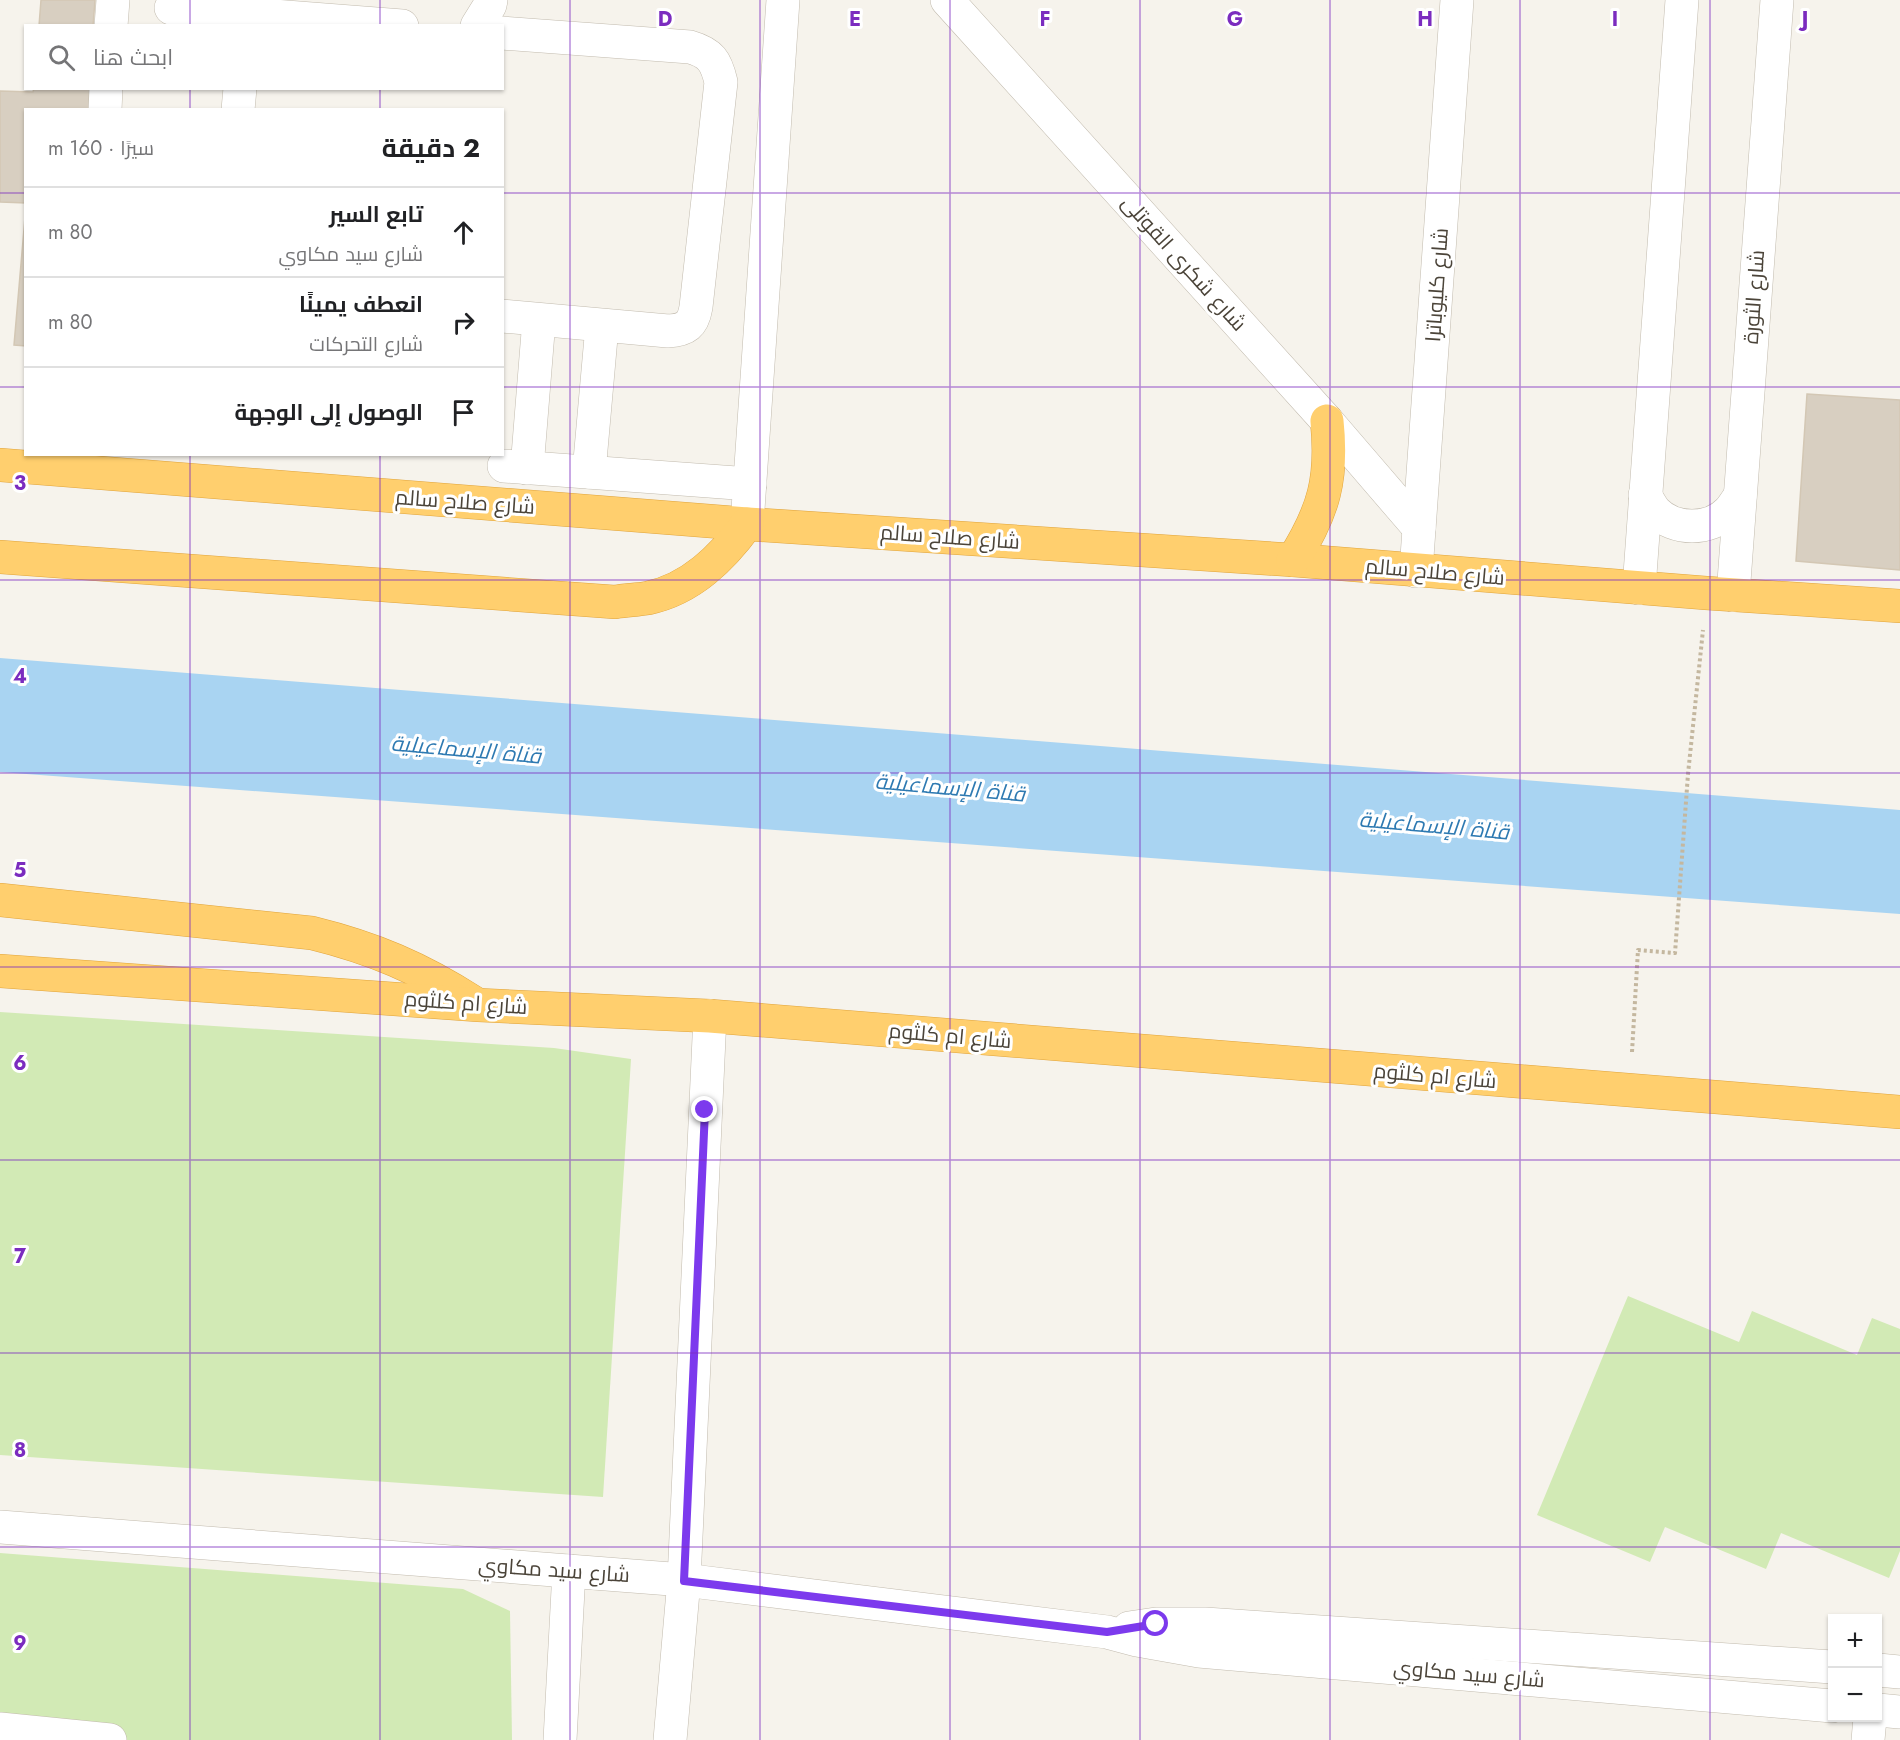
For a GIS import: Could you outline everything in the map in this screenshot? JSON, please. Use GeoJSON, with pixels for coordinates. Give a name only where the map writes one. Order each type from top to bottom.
{"type":"FeatureCollection","features":[{"type":"Feature","properties":{"kind":"highway"},"geometry":{"type":"LineString","coordinates":[[1293,561],[1309,536],[1321,508],[1328,480],[1330,450],[1327,420]]}},
{"type":"Feature","properties":{"kind":"highway","name":"شارع صلاح سالم"},"geometry":{"type":"LineString","coordinates":[[0,465],[79,463],[747,524],[1293,561],[1900,606]]}},
{"type":"Feature","properties":{"kind":"highway"},"geometry":{"type":"LineString","coordinates":[[0,557],[615,602],[649,598],[681,586],[709,568],[733,543],[747,524]]}},
{"type":"Feature","properties":{"kind":"highway"},"geometry":{"type":"LineString","coordinates":[[0,900],[312,933],[373,951],[415,968],[478,1005]]}},
{"type":"Feature","properties":{"kind":"highway","name":"شارع ام كلثوم"},"geometry":{"type":"LineString","coordinates":[[0,970],[478,1005],[710,1016],[1900,1112]]}},
{"type":"Feature","properties":{"kind":"street"},"geometry":{"type":"LineString","coordinates":[[111,24],[113,0]]}},
{"type":"Feature","properties":{"kind":"street"},"geometry":{"type":"LineString","coordinates":[[478,24],[491,0]]}},
{"type":"Feature","properties":{"kind":"street"},"geometry":{"type":"LineString","coordinates":[[747,524],[783,0]]}},
{"type":"Feature","properties":{"kind":"street","name":"شارع شكرى القوتلى"},"geometry":{"type":"LineString","coordinates":[[947,0],[1327,420],[1419,528]]}},
{"type":"Feature","properties":{"kind":"street","name":"شارع كليوباترا"},"geometry":{"type":"LineString","coordinates":[[1416,571],[1457,0]]}},
{"type":"Feature","properties":{"kind":"street"},"geometry":{"type":"LineString","coordinates":[[1639,588],[1682,0]]}},
{"type":"Feature","properties":{"kind":"street","name":"شارع الثورة"},"geometry":{"type":"LineString","coordinates":[[1719,594],[1740,496],[1777,0]]}},
{"type":"Feature","properties":{"kind":"street"},"geometry":{"type":"LineString","coordinates":[[171,8],[245,20],[350,24]]}},
{"type":"Feature","properties":{"kind":"street"},"geometry":{"type":"LineString","coordinates":[[504,33],[690,47],[701,50],[712,58],[721,82],[694,317],[688,326],[678,331],[668,331],[504,316]]}},
{"type":"Feature","properties":{"kind":"street"},"geometry":{"type":"LineString","coordinates":[[105,108],[106,90]]}},
{"type":"Feature","properties":{"kind":"street"},"geometry":{"type":"LineString","coordinates":[[238,108],[240,90]]}},
{"type":"Feature","properties":{"kind":"street"},"geometry":{"type":"LineString","coordinates":[[539,320],[516,467],[750,484]]}},
{"type":"Feature","properties":{"kind":"street"},"geometry":{"type":"LineString","coordinates":[[589,472],[602,326]]}},
{"type":"Feature","properties":{"kind":"street"},"geometry":{"type":"LineString","coordinates":[[1645,495],[1656,512],[1672,523],[1692,527],[1711,524],[1728,512],[1740,496]]}},
{"type":"Feature","properties":{"kind":"street"},"geometry":{"type":"LineString","coordinates":[[670,1740],[684,1581],[710,1016]]}},
{"type":"Feature","properties":{"kind":"street","name":"شارع سيد مكاوي"},"geometry":{"type":"LineString","coordinates":[[0,1527],[684,1581],[1107,1632],[1137,1640],[1199,1650],[1828,1706]]}},
{"type":"Feature","properties":{"kind":"street"},"geometry":{"type":"LineString","coordinates":[[560,1740],[569,1571]]}},
{"type":"Feature","properties":{"kind":"street","name":"شارع سيد مكاوي"},"geometry":{"type":"LineString","coordinates":[[1107,1632],[1156,1624],[1197,1624],[1828,1667]]}},
{"type":"Feature","properties":{"kind":"street"},"geometry":{"type":"LineString","coordinates":[[1882,1670],[1900,1672]]}},
{"type":"Feature","properties":{"kind":"street"},"geometry":{"type":"LineString","coordinates":[[1882,1710],[1900,1712]]}},
{"type":"Feature","properties":{"kind":"street"},"geometry":{"type":"LineString","coordinates":[[1869,1740],[1870,1722]]}},
{"type":"Feature","properties":{"kind":"street"},"geometry":{"type":"LineString","coordinates":[[0,1729],[110,1740]]}},
{"type":"Feature","properties":{"kind":"path"},"geometry":{"type":"LineString","coordinates":[[1630,1092],[1638,950],[1675,953],[1688,774],[1719,594]]}},
{"type":"Feature","properties":{"kind":"green space"},"geometry":{"type":"Polygon","coordinates":[[[0,1012],[554,1048],[631,1059],[603,1497],[0,1455],[0,1012]]]}},
{"type":"Feature","properties":{"kind":"green space"},"geometry":{"type":"Polygon","coordinates":[[[1628,1296],[1739,1342],[1752,1311],[1857,1355],[1872,1318],[1900,1329],[1900,1551],[1889,1578],[1781,1533],[1766,1569],[1665,1527],[1650,1562],[1537,1515],[1628,1296]]]}},
{"type":"Feature","properties":{"kind":"green space"},"geometry":{"type":"Polygon","coordinates":[[[0,1553],[463,1589],[510,1611],[512,1740],[0,1740],[0,1553]]]}},
{"type":"Feature","properties":{"kind":"water","name":"قناة الإسماعيلية"},"geometry":{"type":"Polygon","coordinates":[[[0,658],[1900,810],[1900,914],[0,772],[0,658]]]}},
{"type":"Feature","properties":{"kind":"building"},"geometry":{"type":"Polygon","coordinates":[[[41,0],[95,0],[93,24],[39,24],[41,0]]]}},
{"type":"Feature","properties":{"kind":"building"},"geometry":{"type":"Polygon","coordinates":[[[34,90],[90,90],[89,108],[24,108],[24,203],[0,202],[0,91],[33,92],[34,90]]]}},
{"type":"Feature","properties":{"kind":"building"},"geometry":{"type":"Polygon","coordinates":[[[24,229],[24,346],[14,345],[24,229]]]}},
{"type":"Feature","properties":{"kind":"building"},"geometry":{"type":"Polygon","coordinates":[[[1807,394],[1900,400],[1900,570],[1796,561],[1807,394]]]}},
{"type":"Feature","properties":{"kind":"route"},"geometry":{"type":"LineString","coordinates":[[705,1110],[684,1581],[1107,1632],[1156,1624]]}}]}
